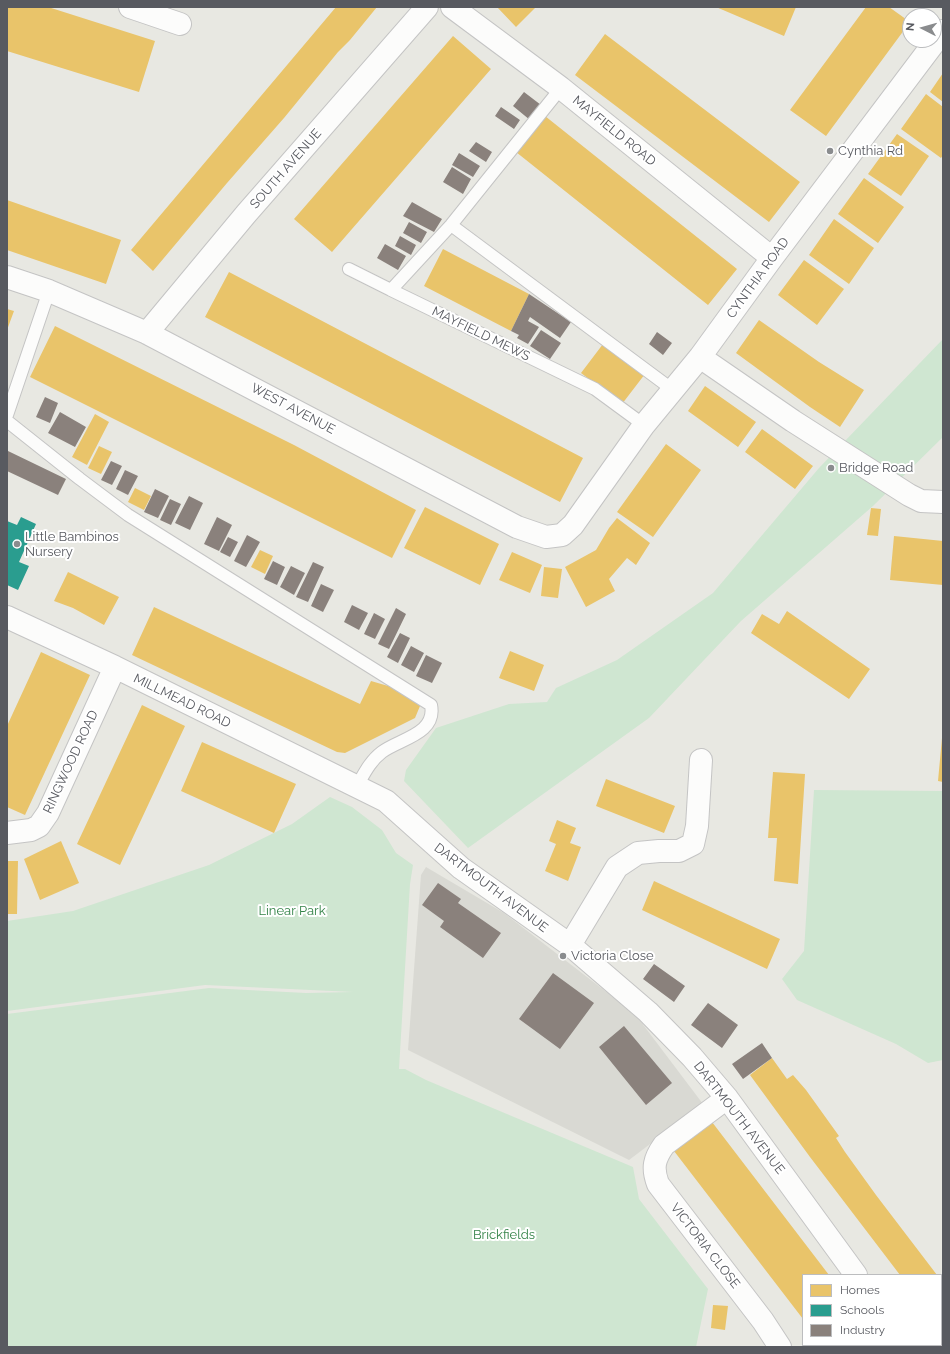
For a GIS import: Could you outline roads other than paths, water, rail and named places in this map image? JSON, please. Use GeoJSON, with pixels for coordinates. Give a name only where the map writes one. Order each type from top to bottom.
{"type":"FeatureCollection","features":[{"type":"Feature","properties":{"kind":"street"},"geometry":{"type":"LineString","coordinates":[[130,7],[180,24]]}},
{"type":"Feature","properties":{"kind":"street","name":"SOUTH AVENUE"},"geometry":{"type":"LineString","coordinates":[[147,332],[246,214],[427,7]]}},
{"type":"Feature","properties":{"kind":"street","name":"MAYFIELD ROAD"},"geometry":{"type":"LineString","coordinates":[[452,7],[561,88],[772,258]]}},
{"type":"Feature","properties":{"kind":"street","name":"CYNTHIA ROAD"},"geometry":{"type":"LineString","coordinates":[[573,525],[644,426],[700,357],[772,258],[943,31]]}},
{"type":"Feature","properties":{"kind":"street","name":"WEST AVENUE"},"geometry":{"type":"LineString","coordinates":[[7,277],[49,291],[147,332],[517,526],[546,537],[562,534],[573,525]]}},
{"type":"Feature","properties":{"kind":"street"},"geometry":{"type":"LineString","coordinates":[[700,357],[793,420],[897,487],[921,501],[942,500]]}},
{"type":"Feature","properties":{"kind":"street","name":"MILLMEAD ROAD"},"geometry":{"type":"LineString","coordinates":[[7,617],[114,667],[357,786]]}},
{"type":"Feature","properties":{"kind":"street","name":"RINGWOOD ROAD"},"geometry":{"type":"LineString","coordinates":[[7,833],[31,830],[39,826],[48,813],[114,667]]}},
{"type":"Feature","properties":{"kind":"street"},"geometry":{"type":"LineString","coordinates":[[570,945],[617,867],[638,853],[659,851],[679,852],[693,844],[697,826],[701,760]]}},
{"type":"Feature","properties":{"kind":"street","name":"DARTMOUTH AVENUE"},"geometry":{"type":"LineString","coordinates":[[357,786],[386,801],[461,868],[570,945],[648,1012],[692,1057],[727,1098],[855,1274]]}},
{"type":"Feature","properties":{"kind":"street","name":"VICTORIA CLOSE"},"geometry":{"type":"LineString","coordinates":[[727,1098],[664,1145],[658,1154],[654,1165],[654,1173],[658,1184],[763,1321],[780,1347]]}},
{"type":"Feature","properties":{"kind":"lane"},"geometry":{"type":"LineString","coordinates":[[391,290],[451,225],[561,88]]}},
{"type":"Feature","properties":{"kind":"lane"},"geometry":{"type":"LineString","coordinates":[[451,225],[673,390]]}},
{"type":"Feature","properties":{"kind":"lane","name":"MAYFIELD MEWS"},"geometry":{"type":"LineString","coordinates":[[349,269],[595,389],[644,426]]}},
{"type":"Feature","properties":{"kind":"lane"},"geometry":{"type":"LineString","coordinates":[[7,415],[49,291]]}},
{"type":"Feature","properties":{"kind":"lane"},"geometry":{"type":"LineString","coordinates":[[7,421],[128,515],[431,705],[432,710],[430,721],[420,733],[383,751],[372,761],[357,786]]}},
{"type":"Feature","properties":{"kind":"place","name":"Cynthia Rd"},"geometry":{"type":"Point","coordinates":[830,151]}},
{"type":"Feature","properties":{"kind":"place","name":"Bridge Road"},"geometry":{"type":"Point","coordinates":[831,468]}},
{"type":"Feature","properties":{"kind":"place","name":"Little Bambinos Nursery"},"geometry":{"type":"Point","coordinates":[17,544]}},
{"type":"Feature","properties":{"kind":"place","name":"Victoria Close"},"geometry":{"type":"Point","coordinates":[563,956]}},
{"type":"Feature","properties":{"kind":"park label","name":"Linear Park"},"geometry":{"type":"Point","coordinates":[292,911]}},
{"type":"Feature","properties":{"kind":"park label","name":"Brickfields"},"geometry":{"type":"Point","coordinates":[504,1235]}}]}
